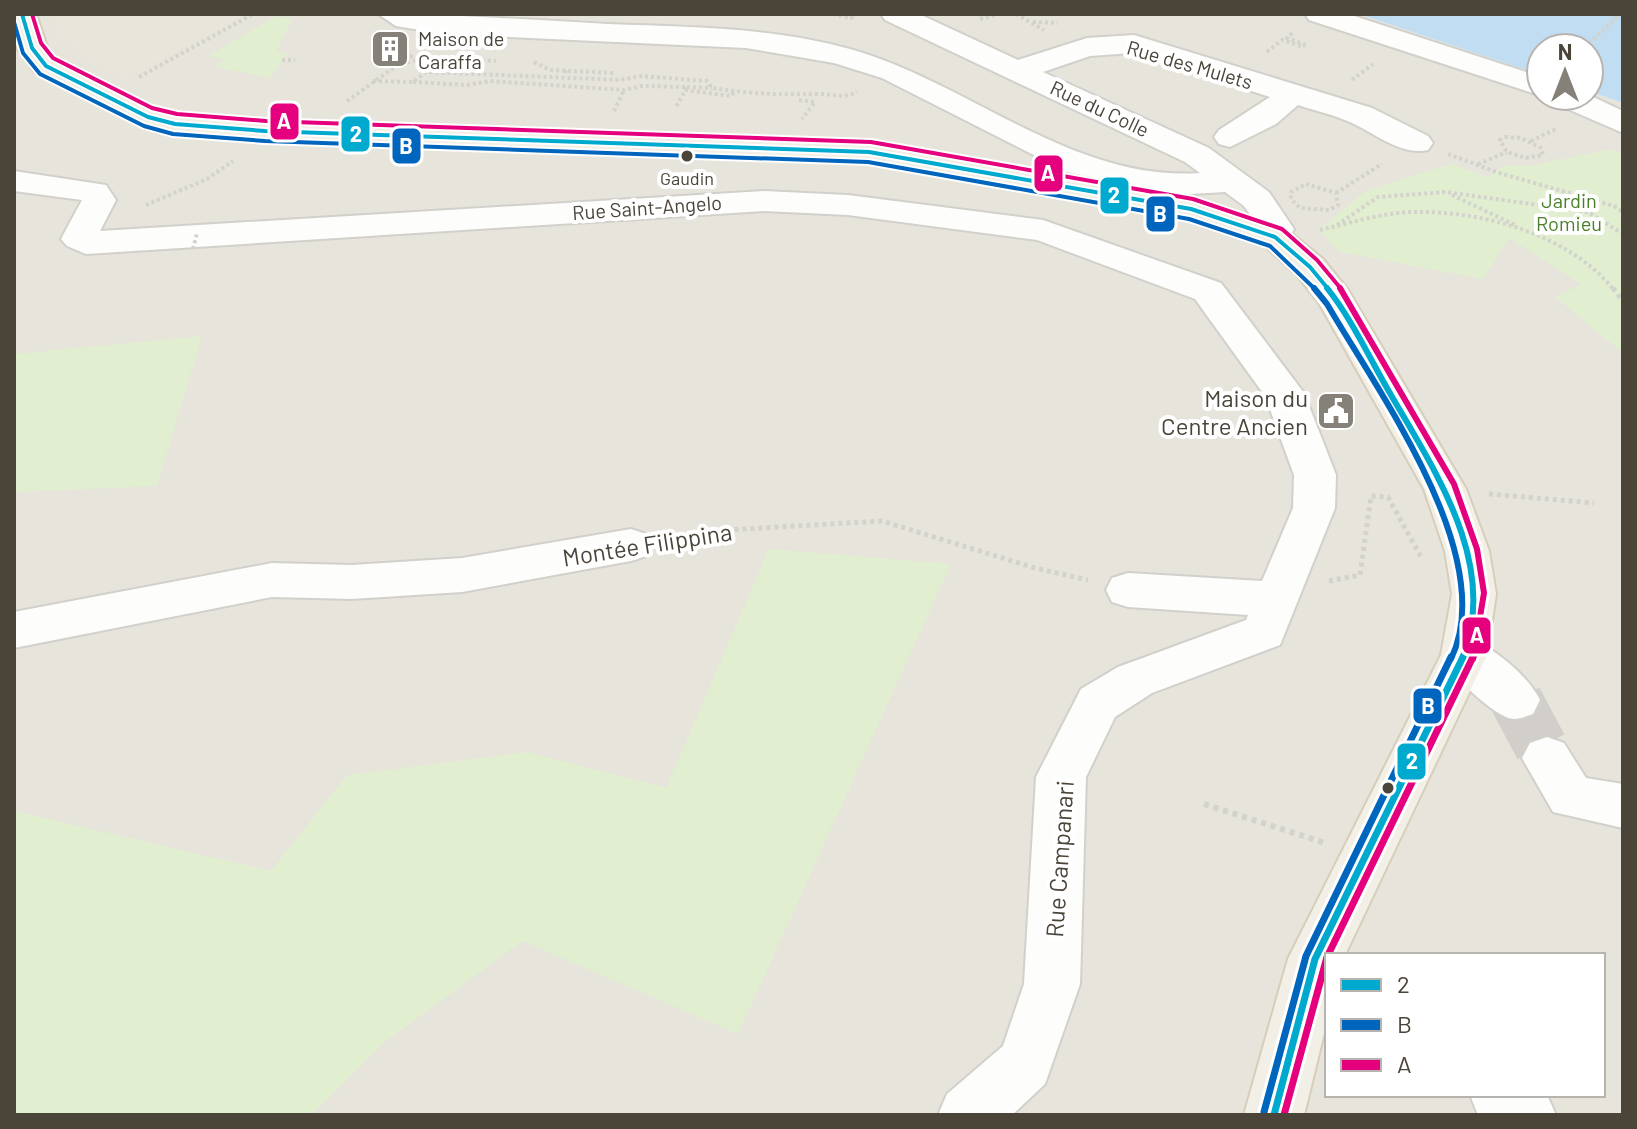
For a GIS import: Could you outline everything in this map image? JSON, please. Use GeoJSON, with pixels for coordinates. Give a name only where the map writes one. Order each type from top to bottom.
{"type":"FeatureCollection","features":[{"type":"Feature","properties":{"kind":"main road"},"geometry":{"type":"LineString","coordinates":[[20,24],[32,48],[46,66],[148,117],[175,124],[265,131],[869,152],[1191,209],[1275,237],[1310,267],[1335,298],[1445,489],[1467,551],[1474,594],[1464,655],[1365,856],[1325,953]]}},
{"type":"Feature","properties":{"kind":"main road"},"geometry":{"type":"LineString","coordinates":[[1274,1115],[1293,1044],[1321,963]]}},
{"type":"Feature","properties":{"kind":"street"},"geometry":{"type":"LineString","coordinates":[[392,14],[406,20],[444,25],[746,39],[839,55],[893,72],[1079,165],[1147,182],[1174,185],[1234,181]]}},
{"type":"Feature","properties":{"kind":"street","name":"Rue du Colle"},"geometry":{"type":"LineString","coordinates":[[895,14],[1197,155],[1257,199],[1277,229],[1275,237]]}},
{"type":"Feature","properties":{"kind":"street"},"geometry":{"type":"LineString","coordinates":[[1319,14],[1525,82]]}},
{"type":"Feature","properties":{"kind":"street","name":"Rue des Mulets"},"geometry":{"type":"LineString","coordinates":[[1018,70],[1079,49],[1110,43],[1134,44],[1361,115],[1417,143]]}},
{"type":"Feature","properties":{"kind":"street"},"geometry":{"type":"LineString","coordinates":[[1230,137],[1265,117],[1291,95]]}},
{"type":"Feature","properties":{"kind":"street"},"geometry":{"type":"LineString","coordinates":[[1599,112],[1623,123]]}},
{"type":"Feature","properties":{"kind":"street"},"geometry":{"type":"LineString","coordinates":[[14,181],[94,192],[99,200],[80,236]]}},
{"type":"Feature","properties":{"kind":"street","name":"Rue Saint-Angelo"},"geometry":{"type":"LineString","coordinates":[[80,236],[79,239],[86,243],[108,244],[729,202],[848,205],[1043,230],[1208,291]]}},
{"type":"Feature","properties":{"kind":"street","name":"Rue Campanari"},"geometry":{"type":"LineString","coordinates":[[968,1115],[1025,1064],[1052,984],[1061,777],[1098,703],[1135,680],[1264,632],[1297,593],[1314,508],[1315,475],[1284,393],[1208,291]]}},
{"type":"Feature","properties":{"kind":"street","name":"Montée Filippina"},"geometry":{"type":"LineString","coordinates":[[14,630],[272,580],[352,582],[462,575],[631,545]]}},
{"type":"Feature","properties":{"kind":"street"},"geometry":{"type":"LineString","coordinates":[[1128,590],[1297,593]]}},
{"type":"Feature","properties":{"kind":"street"},"geometry":{"type":"LineString","coordinates":[[1464,655],[1516,700]]}},
{"type":"Feature","properties":{"kind":"street"},"geometry":{"type":"LineString","coordinates":[[1547,758],[1571,797],[1623,806]]}},
{"type":"Feature","properties":{"kind":"street"},"geometry":{"type":"LineString","coordinates":[[1502,1097],[1526,1115]]}},
{"type":"Feature","properties":{"kind":"path"},"geometry":{"type":"LineString","coordinates":[[106,96],[253,14]]}},
{"type":"Feature","properties":{"kind":"path"},"geometry":{"type":"LineString","coordinates":[[833,14],[851,18],[855,14]]}},
{"type":"Feature","properties":{"kind":"path"},"geometry":{"type":"LineString","coordinates":[[1016,14],[1032,22]]}},
{"type":"Feature","properties":{"kind":"path"},"geometry":{"type":"LineString","coordinates":[[1601,32],[1620,14]]}},
{"type":"Feature","properties":{"kind":"path"},"geometry":{"type":"LineString","coordinates":[[1258,58],[1282,40],[1305,48],[1306,45],[1287,38],[1291,35]]}},
{"type":"Feature","properties":{"kind":"path"},"geometry":{"type":"LineString","coordinates":[[1345,86],[1403,42]]}},
{"type":"Feature","properties":{"kind":"path"},"geometry":{"type":"LineString","coordinates":[[386,55],[510,61]]}},
{"type":"Feature","properties":{"kind":"path"},"geometry":{"type":"LineString","coordinates":[[282,60],[295,60]]}},
{"type":"Feature","properties":{"kind":"path"},"geometry":{"type":"LineString","coordinates":[[523,62],[537,62],[550,70],[614,73]]}},
{"type":"Feature","properties":{"kind":"path"},"geometry":{"type":"LineString","coordinates":[[413,82],[426,72],[565,73],[620,80],[642,76],[707,81],[712,88]]}},
{"type":"Feature","properties":{"kind":"path"},"geometry":{"type":"LineString","coordinates":[[373,81],[467,85],[490,81],[624,90],[641,86],[731,96],[736,90]]}},
{"type":"Feature","properties":{"kind":"path"},"geometry":{"type":"LineString","coordinates":[[686,89],[736,90],[778,97],[823,94],[848,97]]}},
{"type":"Feature","properties":{"kind":"path"},"geometry":{"type":"LineString","coordinates":[[676,107],[686,89]]}},
{"type":"Feature","properties":{"kind":"path"},"geometry":{"type":"LineString","coordinates":[[1531,141],[1558,128]]}},
{"type":"Feature","properties":{"kind":"path"},"geometry":{"type":"LineString","coordinates":[[80,236],[207,179],[242,154],[265,131]]}},
{"type":"Feature","properties":{"kind":"path"},"geometry":{"type":"LineString","coordinates":[[1507,152],[1500,140],[1506,136],[1531,141],[1541,148],[1543,155],[1539,158],[1507,152],[1478,165],[1614,206],[1623,212]]}},
{"type":"Feature","properties":{"kind":"path"},"geometry":{"type":"LineString","coordinates":[[1336,193],[1417,143]]}},
{"type":"Feature","properties":{"kind":"path"},"geometry":{"type":"LineString","coordinates":[[1306,184],[1336,193],[1338,205],[1329,210],[1300,208],[1291,199],[1291,192],[1306,184]]}},
{"type":"Feature","properties":{"kind":"path"},"geometry":{"type":"LineString","coordinates":[[1527,231],[1478,218],[1411,212],[1334,227],[1378,197],[1446,192],[1588,212],[1623,234]]}},
{"type":"Feature","properties":{"kind":"path"},"geometry":{"type":"LineString","coordinates":[[1446,192],[1589,265],[1613,285],[1623,301]]}},
{"type":"Feature","properties":{"kind":"path"},"geometry":{"type":"LineString","coordinates":[[193,249],[197,233]]}},
{"type":"Feature","properties":{"kind":"path"},"geometry":{"type":"LineString","coordinates":[[1445,489],[1594,503]]}},
{"type":"Feature","properties":{"kind":"path"},"geometry":{"type":"LineString","coordinates":[[1297,593],[1329,581],[1360,575],[1371,496],[1388,497],[1439,589],[1474,594]]}},
{"type":"Feature","properties":{"kind":"path","name":"Montée Filippina"},"geometry":{"type":"LineString","coordinates":[[631,545],[710,531],[882,521],[1035,568],[1128,590]]}},
{"type":"Feature","properties":{"kind":"path"},"geometry":{"type":"LineString","coordinates":[[1204,804],[1365,856]]}},
{"type":"Feature","properties":{"kind":"shaded area"},"geometry":{"type":"Polygon","coordinates":[[[14,14],[1359,14],[1525,70],[1525,112],[1605,112],[1605,97],[1623,103],[1623,1115],[14,1115],[14,14]]]}},
{"type":"Feature","properties":{"kind":"shaded area"},"geometry":{"type":"Polygon","coordinates":[[[51,14],[245,14],[125,79],[92,64],[74,48],[69,37],[59,39],[51,14]]]}},
{"type":"Feature","properties":{"kind":"green space"},"geometry":{"type":"Polygon","coordinates":[[[277,16],[293,19],[276,52],[288,53],[270,78],[215,67],[224,59],[208,56],[277,16]]]}},
{"type":"Feature","properties":{"kind":"green space","name":"Jardin Romieu"},"geometry":{"type":"Polygon","coordinates":[[[1612,149],[1623,155],[1623,353],[1555,297],[1581,284],[1509,238],[1483,279],[1340,252],[1318,230],[1366,191],[1452,164],[1487,177],[1505,165],[1529,166],[1612,149]]]}},
{"type":"Feature","properties":{"kind":"green space"},"geometry":{"type":"Polygon","coordinates":[[[202,336],[157,486],[14,492],[14,354],[202,336]]]}},
{"type":"Feature","properties":{"kind":"green space"},"geometry":{"type":"Polygon","coordinates":[[[769,549],[951,564],[738,1034],[522,941],[381,1045],[311,1115],[14,1115],[14,811],[271,871],[347,775],[528,752],[666,788],[769,549]]]}},
{"type":"Feature","properties":{"kind":"water"},"geometry":{"type":"Polygon","coordinates":[[[1359,14],[1623,14],[1623,103],[1605,97],[1605,32],[1525,32],[1525,70],[1359,14]]]}},
{"type":"Feature","properties":{"kind":"tunnel"},"geometry":{"type":"LineString","coordinates":[[1516,700],[1547,758]]}},
{"type":"Feature","properties":{"kind":"transit line","name":"2"},"geometry":{"type":"LineString","coordinates":[[22,14],[32,48],[46,66],[148,117],[175,124],[265,131],[869,152],[1191,209],[1275,237],[1310,267],[1335,298],[1445,489],[1467,551],[1474,594],[1464,655],[1315,959],[1274,1115]]}},
{"type":"Feature","properties":{"kind":"transit line","name":"A"},"geometry":{"type":"LineString","coordinates":[[32,14],[41,43],[53,58],[152,108],[177,114],[266,121],[871,142],[1193,199],[1282,229],[1317,260],[1343,292],[1454,484],[1477,549],[1484,593],[1473,659],[1329,953]]}},
{"type":"Feature","properties":{"kind":"transit line","name":"B"},"geometry":{"type":"LineString","coordinates":[[14,22],[23,53],[40,74],[144,126],[173,134],[265,141],[868,162],[1189,219],[1270,246],[1303,274],[1327,304],[1436,493],[1457,553],[1464,594],[1454,652],[1306,956],[1264,1112]]}},
{"type":"Feature","properties":{"kind":"transit line","name":"A"},"geometry":{"type":"LineString","coordinates":[[1284,1115],[1325,964]]}},
{"type":"Feature","properties":{"kind":"place","name":"Maison de Caraffa"},"geometry":{"type":"Point","coordinates":[390,49]}},
{"type":"Feature","properties":{"kind":"place","name":"Gaudin"},"geometry":{"type":"Point","coordinates":[687,156]}},
{"type":"Feature","properties":{"kind":"place","name":"Maison du Centre Ancien"},"geometry":{"type":"Point","coordinates":[1336,411]}}]}
